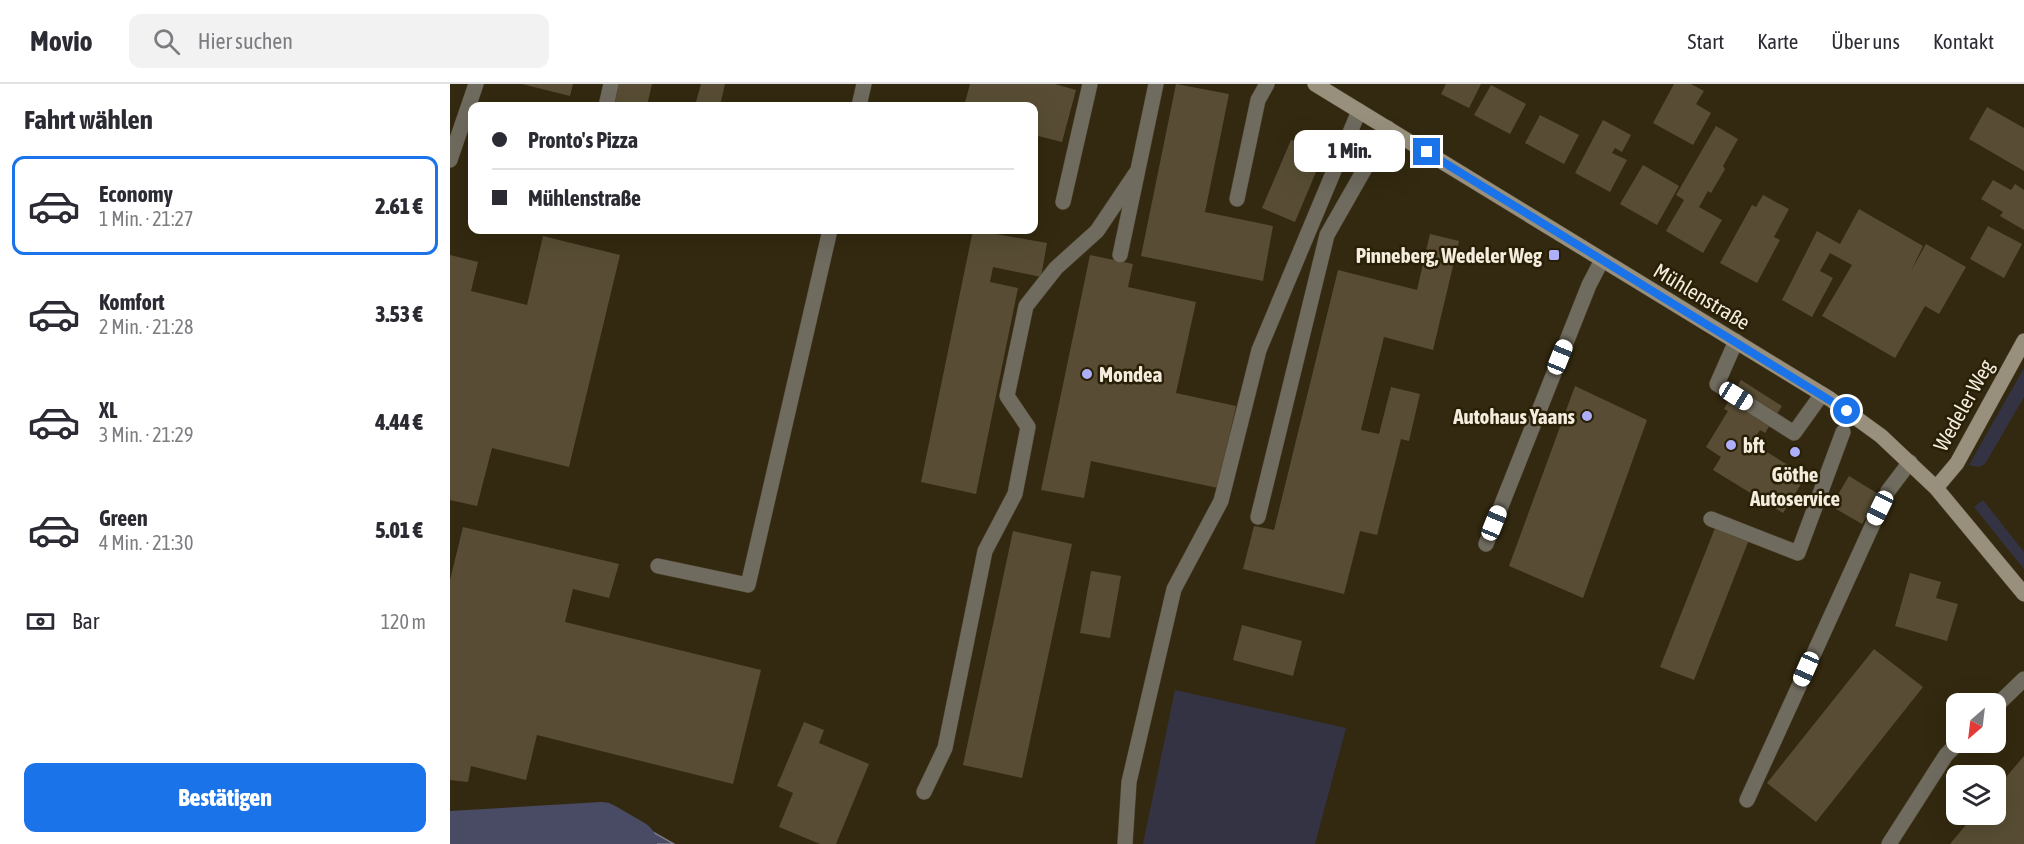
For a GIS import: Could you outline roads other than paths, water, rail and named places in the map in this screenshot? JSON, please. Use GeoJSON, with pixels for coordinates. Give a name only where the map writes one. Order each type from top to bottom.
{"type":"FeatureCollection","features":[{"type":"Feature","properties":{"kind":"main road","name":"Mühlenstraße"},"geometry":{"type":"LineString","coordinates":[[1315,84],[1822,394],[1881,436],[1936,488],[2024,594]]}},
{"type":"Feature","properties":{"kind":"main road","name":"Wedeler Weg"},"geometry":{"type":"LineString","coordinates":[[1936,488],[1957,463],[2024,341]]}},
{"type":"Feature","properties":{"kind":"street"},"geometry":{"type":"LineString","coordinates":[[470,102],[476,84]]}},
{"type":"Feature","properties":{"kind":"street"},"geometry":{"type":"LineString","coordinates":[[607,102],[611,84]]}},
{"type":"Feature","properties":{"kind":"street"},"geometry":{"type":"LineString","coordinates":[[860,102],[864,84]]}},
{"type":"Feature","properties":{"kind":"street"},"geometry":{"type":"LineString","coordinates":[[1063,202],[1090,84]]}},
{"type":"Feature","properties":{"kind":"street"},"geometry":{"type":"LineString","coordinates":[[1120,255],[1156,84]]}},
{"type":"Feature","properties":{"kind":"street"},"geometry":{"type":"LineString","coordinates":[[1237,199],[1258,100],[1268,84]]}},
{"type":"Feature","properties":{"kind":"street"},"geometry":{"type":"LineString","coordinates":[[450,160],[468,107]]}},
{"type":"Feature","properties":{"kind":"street"},"geometry":{"type":"LineString","coordinates":[[1125,844],[1129,782],[1174,589],[1221,501],[1259,350],[1359,111]]}},
{"type":"Feature","properties":{"kind":"street"},"geometry":{"type":"LineString","coordinates":[[1258,517],[1327,235],[1388,128]]}},
{"type":"Feature","properties":{"kind":"street"},"geometry":{"type":"LineString","coordinates":[[924,792],[945,748],[985,551],[1015,494],[1028,427],[1007,396],[1026,306],[1056,268],[1097,231],[1136,173]]}},
{"type":"Feature","properties":{"kind":"street"},"geometry":{"type":"LineString","coordinates":[[658,566],[748,585],[829,234]]}},
{"type":"Feature","properties":{"kind":"street"},"geometry":{"type":"LineString","coordinates":[[1486,544],[1589,285],[1602,260]]}},
{"type":"Feature","properties":{"kind":"street"},"geometry":{"type":"LineString","coordinates":[[1736,341],[1717,384],[1794,433],[1822,394]]}},
{"type":"Feature","properties":{"kind":"street"},"geometry":{"type":"LineString","coordinates":[[1711,519],[1798,553],[1843,432]]}},
{"type":"Feature","properties":{"kind":"street"},"geometry":{"type":"LineString","coordinates":[[1747,800],[1883,501],[1910,462]]}},
{"type":"Feature","properties":{"kind":"street"},"geometry":{"type":"LineString","coordinates":[[2006,697],[2024,679]]}},
{"type":"Feature","properties":{"kind":"street"},"geometry":{"type":"LineString","coordinates":[[1889,844],[1948,753]]}},
{"type":"Feature","properties":{"kind":"waterway"},"geometry":{"type":"LineString","coordinates":[[450,835],[602,826],[633,844]]}},
{"type":"Feature","properties":{"kind":"place","name":"Pinneberg, Wedeler Weg"},"geometry":{"type":"Point","coordinates":[1554,255]}},
{"type":"Feature","properties":{"kind":"place","name":"Mondea"},"geometry":{"type":"Point","coordinates":[1087,374]}},
{"type":"Feature","properties":{"kind":"place","name":"Autohaus Yaans"},"geometry":{"type":"Point","coordinates":[1587,416]}},
{"type":"Feature","properties":{"kind":"place","name":"bft"},"geometry":{"type":"Point","coordinates":[1731,445]}},
{"type":"Feature","properties":{"kind":"place","name":"Göthe Autoservice"},"geometry":{"type":"Point","coordinates":[1795,452]}}]}
